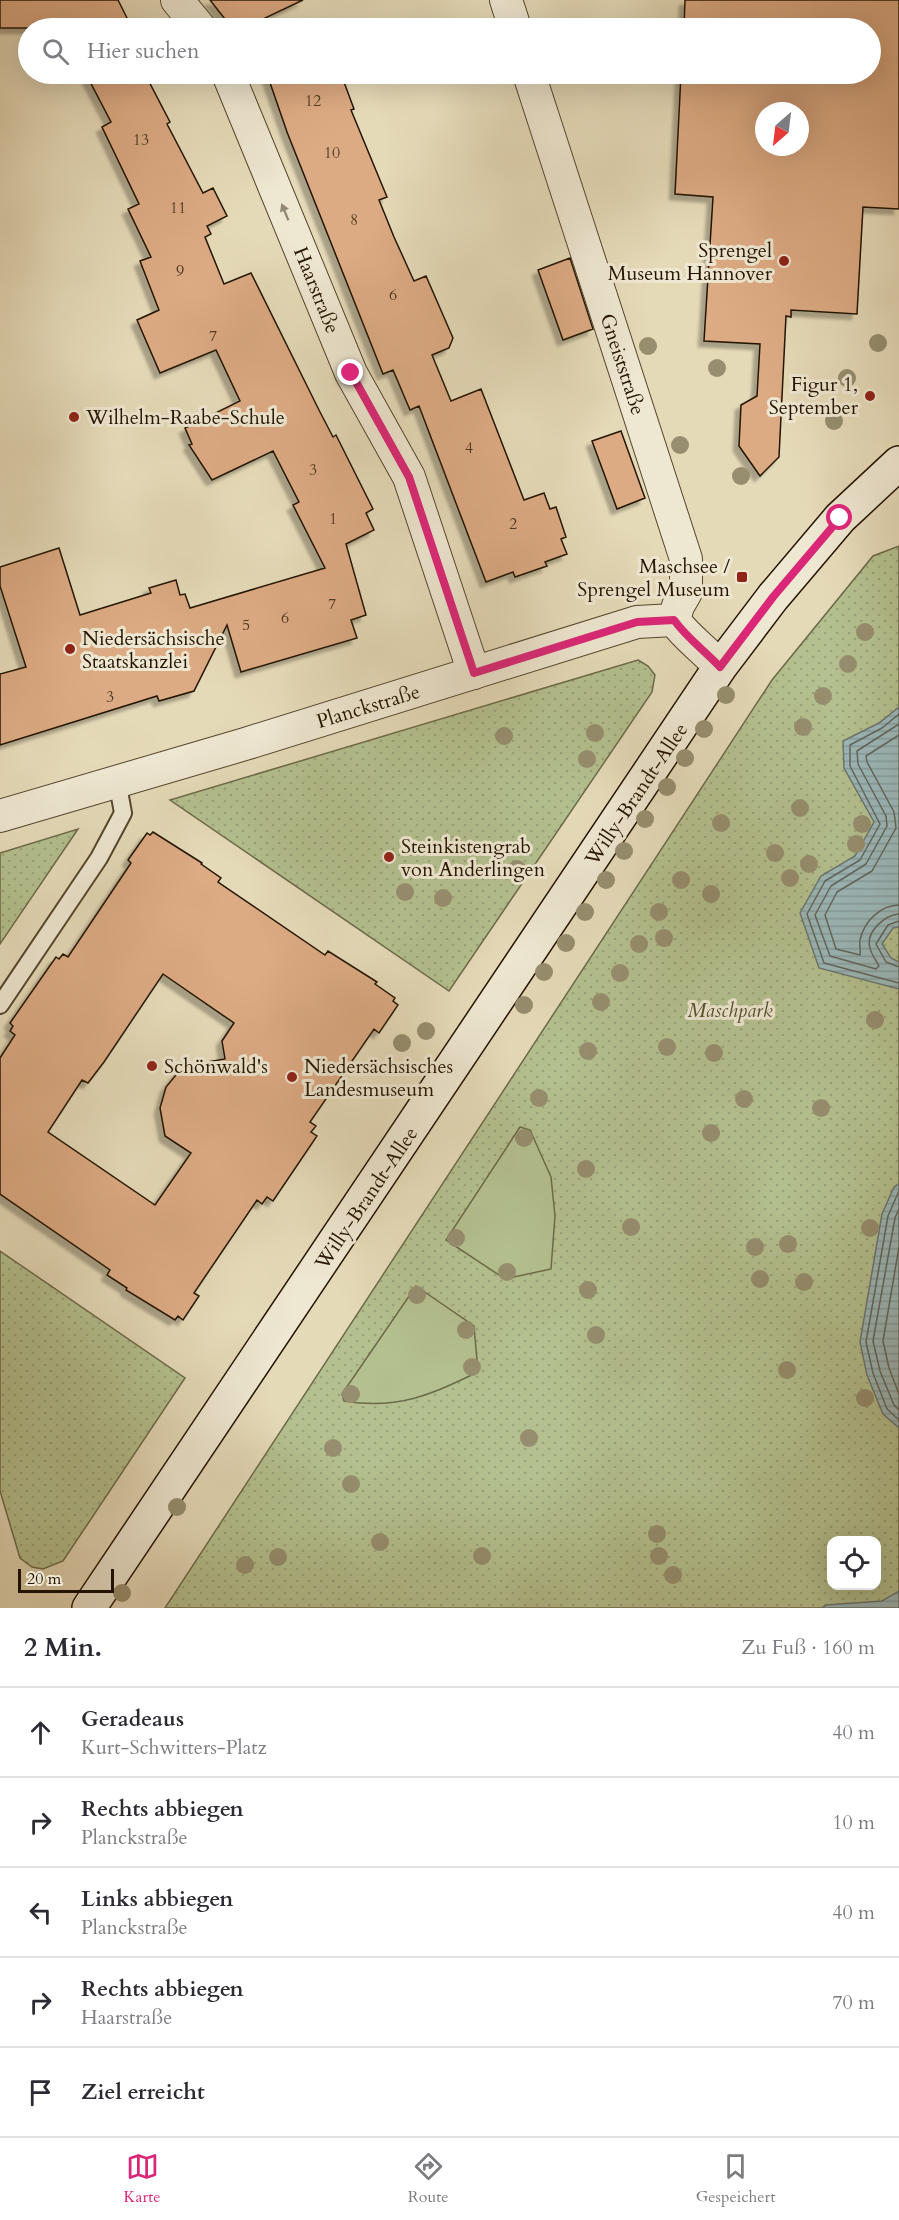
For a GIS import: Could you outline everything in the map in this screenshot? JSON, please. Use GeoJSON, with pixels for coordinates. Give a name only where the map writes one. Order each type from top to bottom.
{"type":"FeatureCollection","features":[{"type":"Feature","properties":{"kind":"street"},"geometry":{"type":"LineString","coordinates":[[177,0],[192,18]]}},
{"type":"Feature","properties":{"kind":"street"},"geometry":{"type":"LineString","coordinates":[[506,0],[512,18]]}},
{"type":"Feature","properties":{"kind":"street","name":"Haarstraße"},"geometry":{"type":"LineString","coordinates":[[232,84],[351,373],[409,477],[474,673]]}},
{"type":"Feature","properties":{"kind":"street","name":"Gneiststraße"},"geometry":{"type":"LineString","coordinates":[[532,84],[686,559],[686,592],[678,606],[674,620]]}},
{"type":"Feature","properties":{"kind":"street","name":"Willy-Brandt-Allee"},"geometry":{"type":"LineString","coordinates":[[89,1608],[720,667],[773,597],[840,518],[899,463]]}},
{"type":"Feature","properties":{"kind":"street"},"geometry":{"type":"LineString","coordinates":[[674,620],[686,636],[702,648],[720,667]]}},
{"type":"Feature","properties":{"kind":"street","name":"Planckstraße"},"geometry":{"type":"LineString","coordinates":[[0,816],[637,622],[674,620]]}},
{"type":"Feature","properties":{"kind":"lane"},"geometry":{"type":"LineString","coordinates":[[0,1005],[99,858],[123,813],[117,780]]}},
{"type":"Feature","properties":{"kind":"green space","name":"Maschpark"},"geometry":{"type":"Polygon","coordinates":[[[899,546],[899,1608],[165,1608],[772,680],[873,556],[899,546]]]}},
{"type":"Feature","properties":{"kind":"green space"},"geometry":{"type":"Polygon","coordinates":[[[638,660],[648,666],[655,675],[652,692],[449,991],[170,800],[638,660]]]}},
{"type":"Feature","properties":{"kind":"green space"},"geometry":{"type":"Polygon","coordinates":[[[78,829],[0,944],[0,853],[78,829]]]}},
{"type":"Feature","properties":{"kind":"green space"},"geometry":{"type":"Polygon","coordinates":[[[520,1127],[530,1130],[551,1177],[555,1216],[551,1269],[505,1279],[446,1240],[520,1127]]]}},
{"type":"Feature","properties":{"kind":"green space"},"geometry":{"type":"Polygon","coordinates":[[[0,1251],[185,1378],[63,1561],[43,1569],[32,1567],[20,1558],[0,1491],[0,1251]]]}},
{"type":"Feature","properties":{"kind":"green space"},"geometry":{"type":"Polygon","coordinates":[[[416,1286],[474,1326],[478,1372],[429,1394],[397,1402],[381,1404],[344,1401],[342,1394],[416,1286]]]}},
{"type":"Feature","properties":{"kind":"water"},"geometry":{"type":"Polygon","coordinates":[[[899,707],[899,927],[893,928],[882,944],[891,958],[899,962],[899,989],[819,968],[800,913],[821,876],[855,856],[874,822],[844,768],[843,741],[879,723],[899,707]]]}},
{"type":"Feature","properties":{"kind":"water"},"geometry":{"type":"Polygon","coordinates":[[[899,1184],[899,1428],[883,1414],[867,1375],[860,1342],[882,1214],[894,1187],[899,1184]]]}},
{"type":"Feature","properties":{"kind":"water"},"geometry":{"type":"Polygon","coordinates":[[[899,1591],[899,1608],[822,1608],[826,1605],[882,1601],[899,1591]]]}},
{"type":"Feature","properties":{"kind":"building"},"geometry":{"type":"Polygon","coordinates":[[[0,0],[118,0],[127,18],[18,18],[18,28],[0,28],[0,0]]]}},
{"type":"Feature","properties":{"kind":"building"},"geometry":{"type":"Polygon","coordinates":[[[210,0],[303,0],[265,18],[224,18],[210,0]]]}},
{"type":"Feature","properties":{"kind":"building","name":"Sprengel Museum Hannover"},"geometry":{"type":"Polygon","coordinates":[[[685,0],[899,0],[899,209],[863,207],[857,314],[791,310],[791,317],[786,316],[779,457],[760,476],[739,446],[741,405],[757,396],[760,344],[704,341],[713,197],[675,194],[680,84],[881,84],[881,18],[684,18],[685,0]]]}},
{"type":"Feature","properties":{"kind":"building"},"geometry":{"type":"Polygon","coordinates":[[[91,84],[150,84],[170,122],[167,124],[203,193],[213,188],[227,216],[207,226],[211,234],[205,237],[224,284],[251,273],[320,412],[333,437],[336,435],[373,509],[366,513],[374,530],[346,544],[366,615],[351,620],[357,638],[241,672],[227,625],[194,691],[159,701],[157,696],[0,745],[0,674],[26,667],[0,586],[0,567],[59,548],[80,615],[151,593],[149,588],[176,580],[180,595],[185,594],[190,608],[325,568],[293,505],[299,502],[273,451],[212,480],[189,445],[192,444],[185,428],[240,401],[216,350],[160,373],[137,320],[159,310],[140,261],[151,257],[128,209],[139,204],[102,127],[111,122],[91,84]]]}},
{"type":"Feature","properties":{"kind":"building"},"geometry":{"type":"Polygon","coordinates":[[[270,84],[345,84],[354,109],[351,110],[387,197],[379,200],[394,237],[414,281],[426,276],[453,338],[449,348],[432,355],[451,401],[481,389],[524,500],[544,493],[550,509],[556,507],[566,537],[561,539],[567,554],[545,562],[547,566],[515,577],[513,572],[486,582],[419,406],[410,410],[393,370],[383,374],[287,132],[270,84]]]}},
{"type":"Feature","properties":{"kind":"building"},"geometry":{"type":"Polygon","coordinates":[[[570,258],[593,329],[563,340],[538,270],[570,258]]]}},
{"type":"Feature","properties":{"kind":"building"},"geometry":{"type":"Polygon","coordinates":[[[621,431],[645,498],[617,509],[592,441],[621,431]]]}},
{"type":"Feature","properties":{"kind":"building","name":"Niedersächsisches Landesmuseum"},"geometry":{"type":"Polygon","coordinates":[[[153,832],[202,863],[221,878],[218,882],[325,955],[328,951],[377,982],[375,984],[395,998],[393,1001],[398,1005],[379,1033],[374,1029],[310,1122],[316,1126],[311,1132],[317,1136],[273,1201],[267,1197],[262,1204],[257,1200],[194,1293],[199,1296],[183,1320],[178,1316],[175,1320],[126,1290],[127,1288],[107,1275],[110,1270],[0,1194],[0,1058],[15,1035],[10,1031],[13,1026],[10,1023],[56,957],[59,959],[63,954],[68,957],[131,863],[128,860],[147,833],[150,835],[153,832]],[[163,974],[104,1062],[88,1083],[82,1080],[48,1132],[155,1205],[191,1153],[165,1136],[160,1108],[166,1087],[180,1070],[189,1065],[225,1059],[222,1041],[234,1023],[163,974]]]}},
{"type":"Feature","properties":{"kind":"place","name":"Sprengel Museum Hannover"},"geometry":{"type":"Point","coordinates":[784,261]}},
{"type":"Feature","properties":{"kind":"place","name":"Figur 1, September"},"geometry":{"type":"Point","coordinates":[870,396]}},
{"type":"Feature","properties":{"kind":"place","name":"Wilhelm-Raabe-Schule"},"geometry":{"type":"Point","coordinates":[74,417]}},
{"type":"Feature","properties":{"kind":"place","name":"Maschsee / Sprengel Museum"},"geometry":{"type":"Point","coordinates":[742,577]}},
{"type":"Feature","properties":{"kind":"place","name":"Niedersächsische Staatskanzlei"},"geometry":{"type":"Point","coordinates":[70,649]}},
{"type":"Feature","properties":{"kind":"place","name":"Steinkistengrab von Anderlingen"},"geometry":{"type":"Point","coordinates":[389,857]}},
{"type":"Feature","properties":{"kind":"place","name":"Schönwald's"},"geometry":{"type":"Point","coordinates":[152,1066]}},
{"type":"Feature","properties":{"kind":"place","name":"Niedersächsisches Landesmuseum"},"geometry":{"type":"Point","coordinates":[292,1077]}},
{"type":"Feature","properties":{"kind":"route"},"geometry":{"type":"LineString","coordinates":[[351,373],[409,477],[474,673],[637,622],[674,620],[686,636],[702,648],[720,667],[773,597],[840,518]]}}]}
